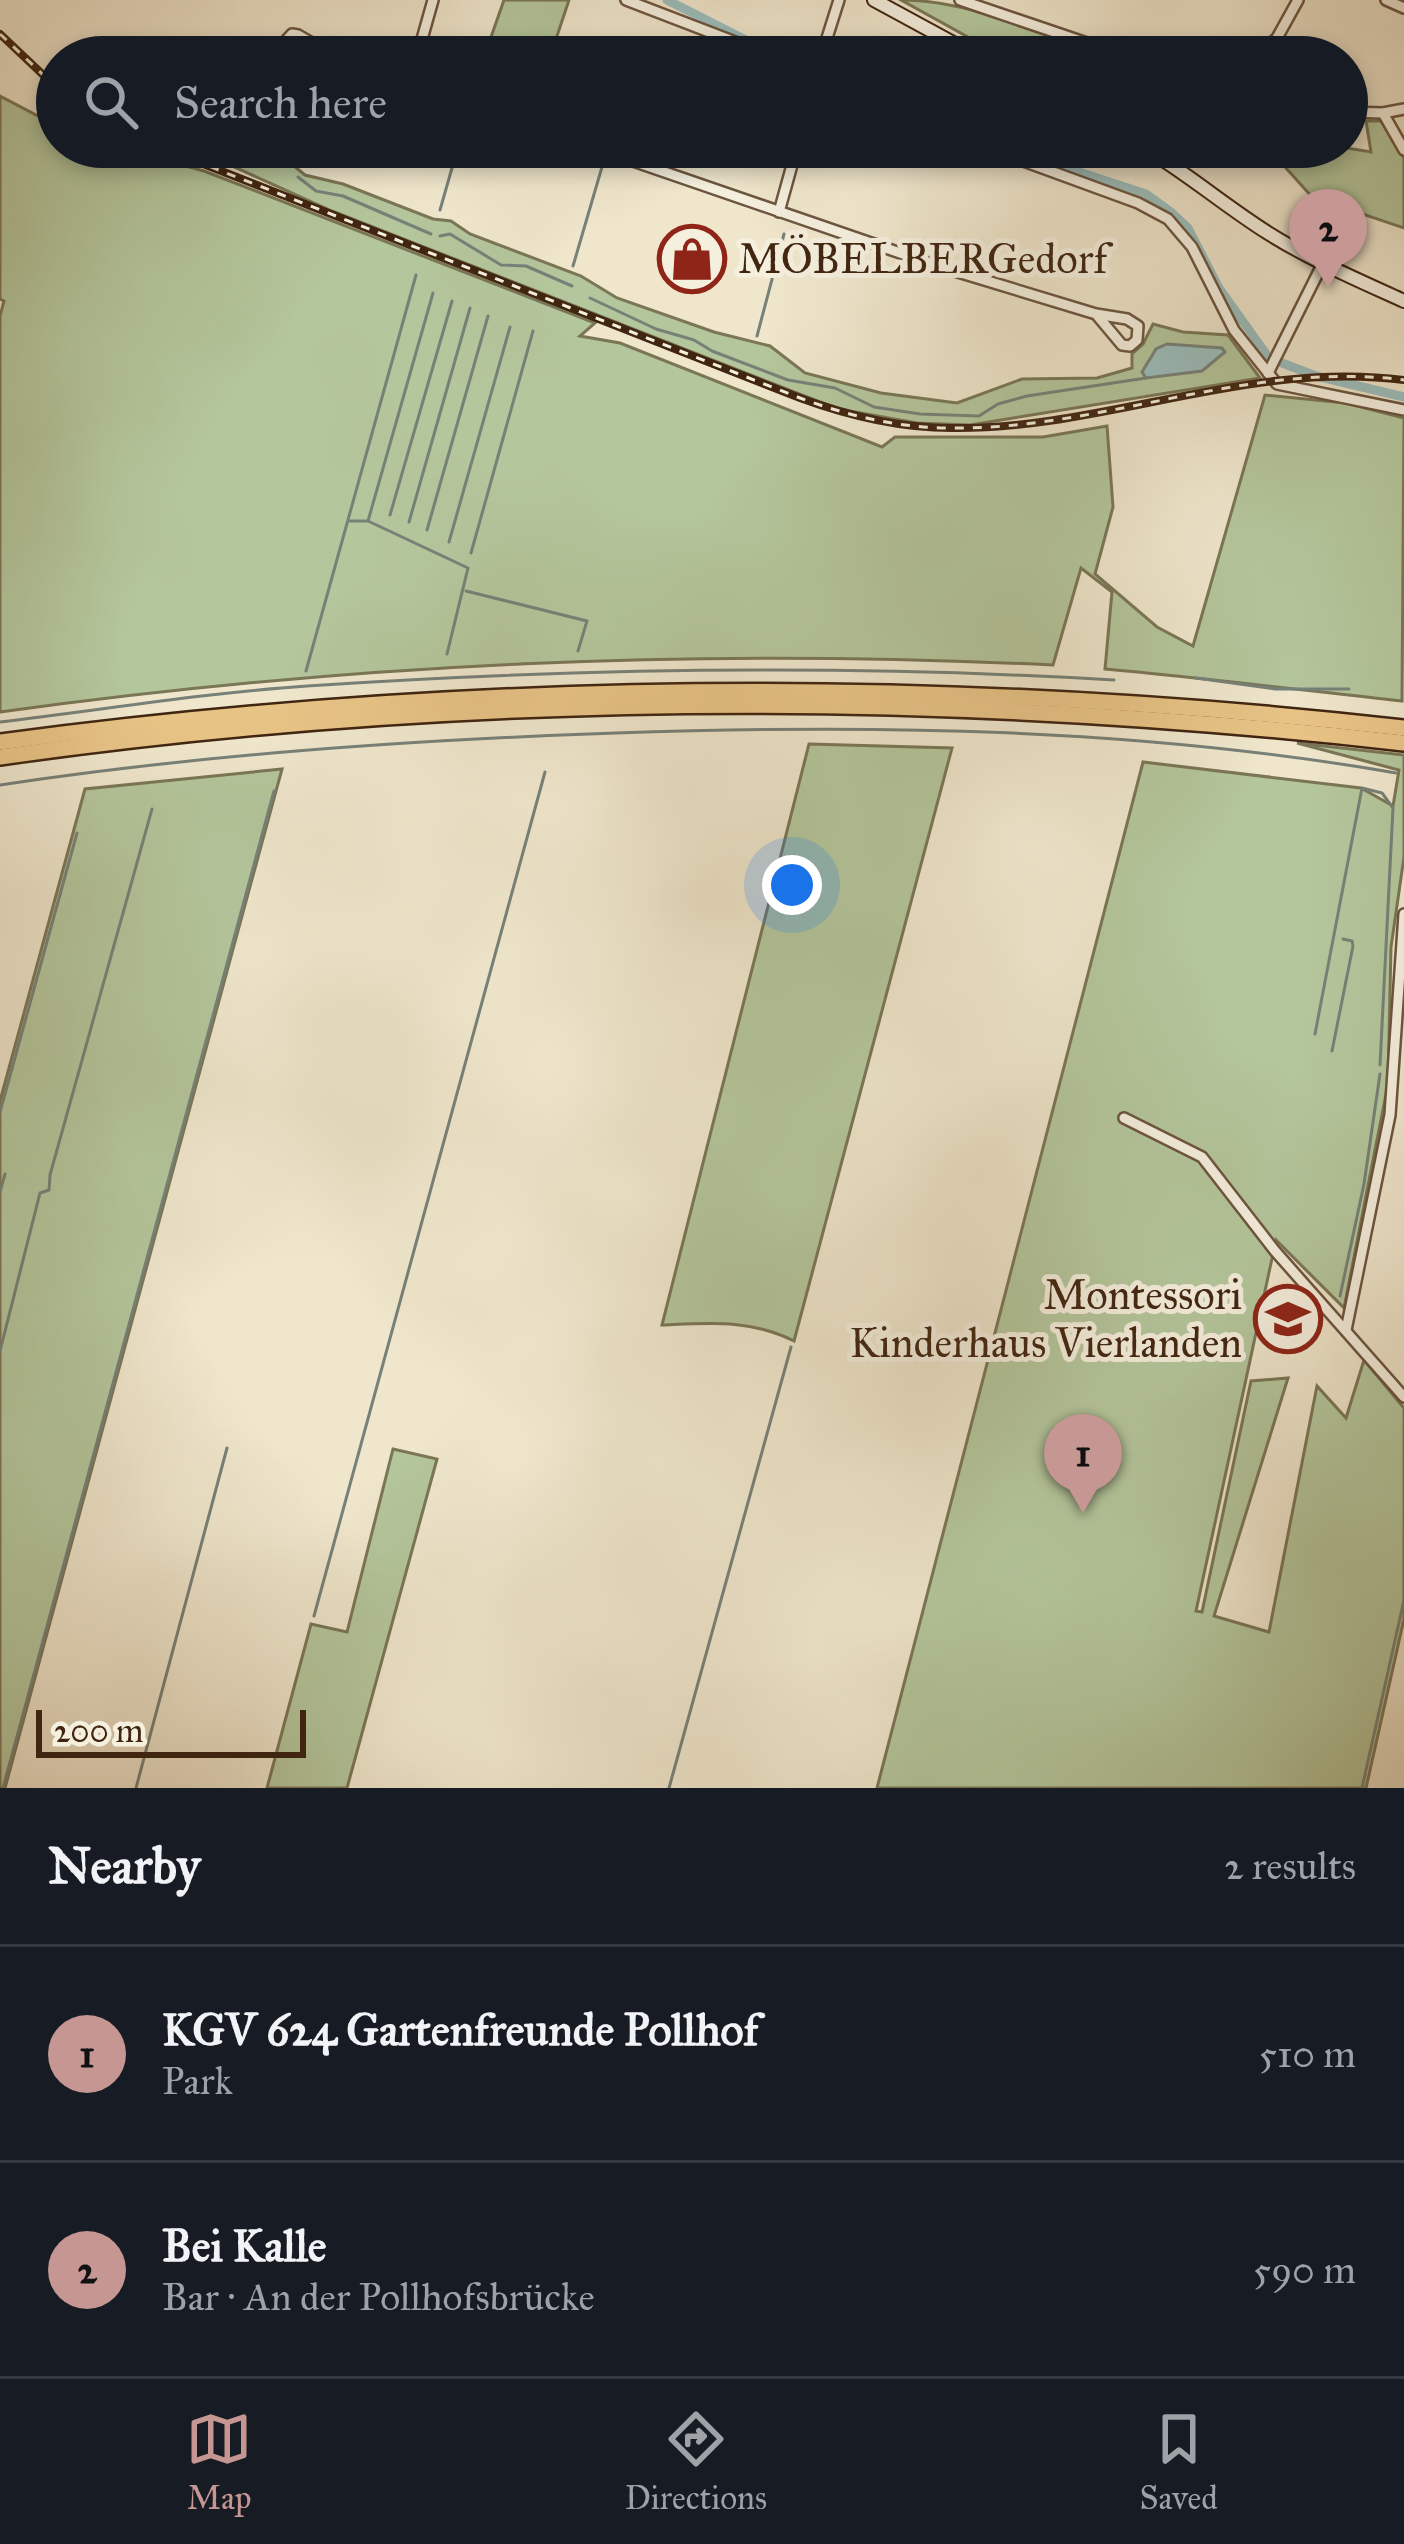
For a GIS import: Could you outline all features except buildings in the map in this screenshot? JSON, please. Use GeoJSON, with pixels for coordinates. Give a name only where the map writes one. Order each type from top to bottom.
{"type":"FeatureCollection","features":[{"type":"Feature","properties":{"kind":"highway"},"geometry":{"type":"LineString","coordinates":[[0,742],[330,706],[678,689],[1044,697],[1404,728]]}},
{"type":"Feature","properties":{"kind":"highway"},"geometry":{"type":"LineString","coordinates":[[0,757],[332,721],[676,704],[1022,710],[1404,743]]}},
{"type":"Feature","properties":{"kind":"main road"},"geometry":{"type":"LineString","coordinates":[[874,0],[940,36]]}},
{"type":"Feature","properties":{"kind":"main road"},"geometry":{"type":"LineString","coordinates":[[1177,168],[1264,231],[1322,265],[1404,301]]}},
{"type":"Feature","properties":{"kind":"street"},"geometry":{"type":"LineString","coordinates":[[423,36],[434,0]]}},
{"type":"Feature","properties":{"kind":"street"},"geometry":{"type":"LineString","coordinates":[[626,0],[720,36]]}},
{"type":"Feature","properties":{"kind":"street"},"geometry":{"type":"LineString","coordinates":[[828,36],[839,0]]}},
{"type":"Feature","properties":{"kind":"street"},"geometry":{"type":"LineString","coordinates":[[960,0],[1066,36]]}},
{"type":"Feature","properties":{"kind":"street"},"geometry":{"type":"LineString","coordinates":[[1278,36],[1298,0]]}},
{"type":"Feature","properties":{"kind":"street"},"geometry":{"type":"LineString","coordinates":[[1386,0],[1403,6]]}},
{"type":"Feature","properties":{"kind":"street"},"geometry":{"type":"LineString","coordinates":[[1368,113],[1404,109]]}},
{"type":"Feature","properties":{"kind":"street"},"geometry":{"type":"LineString","coordinates":[[1383,113],[1404,150]]}},
{"type":"Feature","properties":{"kind":"street"},"geometry":{"type":"LineString","coordinates":[[652,168],[1096,314],[1134,321],[1137,340],[1122,345],[1096,314]]}},
{"type":"Feature","properties":{"kind":"street"},"geometry":{"type":"LineString","coordinates":[[779,212],[791,168]]}},
{"type":"Feature","properties":{"kind":"street"},"geometry":{"type":"LineString","coordinates":[[1042,168],[1168,219],[1192,247],[1234,330],[1272,364],[1280,386],[1404,410]]}},
{"type":"Feature","properties":{"kind":"street"},"geometry":{"type":"LineString","coordinates":[[1272,364],[1322,265]]}},
{"type":"Feature","properties":{"kind":"street"},"geometry":{"type":"LineString","coordinates":[[1346,1330],[1390,1114],[1404,914]]}},
{"type":"Feature","properties":{"kind":"street"},"geometry":{"type":"LineString","coordinates":[[1124,1118],[1202,1157],[1275,1251],[1404,1397]]}},
{"type":"Feature","properties":{"kind":"green space"},"geometry":{"type":"Polygon","coordinates":[[[504,0],[569,0],[557,36],[491,36],[504,0]]]}},
{"type":"Feature","properties":{"kind":"green space"},"geometry":{"type":"Polygon","coordinates":[[[901,0],[980,12],[1052,36],[966,36],[901,0]]]}},
{"type":"Feature","properties":{"kind":"green space"},"geometry":{"type":"Polygon","coordinates":[[[0,96],[36,115],[36,168],[204,171],[595,323],[580,336],[620,343],[882,447],[895,437],[1043,437],[1107,426],[1113,507],[1095,574],[1157,627],[1193,646],[1265,395],[1346,403],[1404,418],[1402,701],[1105,669],[1112,592],[1081,568],[1053,665],[788,658],[525,664],[263,682],[0,712],[0,316],[4,301],[0,299],[0,96]]]}},
{"type":"Feature","properties":{"kind":"green space"},"geometry":{"type":"Polygon","coordinates":[[[1368,121],[1381,121],[1404,158],[1404,228],[1312,197],[1286,168],[1368,168],[1368,121]]]}},
{"type":"Feature","properties":{"kind":"green space"},"geometry":{"type":"Polygon","coordinates":[[[237,168],[296,168],[433,219],[451,221],[470,234],[581,276],[617,298],[770,346],[805,373],[881,393],[957,403],[1022,379],[1097,378],[1132,368],[1132,354],[1153,324],[1228,335],[1260,378],[970,425],[917,423],[838,409],[332,211],[237,168]]]}},
{"type":"Feature","properties":{"kind":"green space"},"geometry":{"type":"Polygon","coordinates":[[[1297,743],[1404,755],[1404,857],[1391,947],[1388,1084],[1344,1308],[1276,1240],[1196,1611],[1202,1612],[1251,1381],[1288,1378],[1214,1616],[1269,1632],[1317,1386],[1346,1418],[1364,1360],[1404,1408],[1404,1619],[1366,1788],[877,1788],[1143,762],[1361,788],[1393,806],[1399,770],[1297,743]]]}},
{"type":"Feature","properties":{"kind":"green space"},"geometry":{"type":"Polygon","coordinates":[[[809,744],[952,748],[794,1341],[746,1326],[662,1325],[809,744]]]}},
{"type":"Feature","properties":{"kind":"green space"},"geometry":{"type":"Polygon","coordinates":[[[282,769],[5,1788],[0,1788],[0,1101],[85,789],[282,769]]]}},
{"type":"Feature","properties":{"kind":"green space"},"geometry":{"type":"Polygon","coordinates":[[[393,1449],[437,1459],[347,1788],[267,1788],[311,1624],[347,1632],[393,1449]]]}},
{"type":"Feature","properties":{"kind":"water"},"geometry":{"type":"Polygon","coordinates":[[[1167,344],[1225,352],[1202,371],[1146,378],[1142,372],[1156,349],[1167,344]]]}},
{"type":"Feature","properties":{"kind":"waterway"},"geometry":{"type":"LineString","coordinates":[[667,0],[738,36]]}},
{"type":"Feature","properties":{"kind":"waterway"},"geometry":{"type":"LineString","coordinates":[[440,210],[452,168]]}},
{"type":"Feature","properties":{"kind":"waterway"},"geometry":{"type":"LineString","coordinates":[[573,266],[602,168]]}},
{"type":"Feature","properties":{"kind":"waterway"},"geometry":{"type":"LineString","coordinates":[[1067,168],[1146,194],[1188,228],[1219,288],[1269,358],[1316,376],[1404,397]]}},
{"type":"Feature","properties":{"kind":"waterway"},"geometry":{"type":"LineString","coordinates":[[298,177],[316,191],[343,196],[431,234]]}},
{"type":"Feature","properties":{"kind":"waterway"},"geometry":{"type":"LineString","coordinates":[[440,236],[450,234],[501,265],[526,266],[572,286]]}},
{"type":"Feature","properties":{"kind":"waterway"},"geometry":{"type":"LineString","coordinates":[[757,336],[784,234]]}},
{"type":"Feature","properties":{"kind":"waterway"},"geometry":{"type":"LineString","coordinates":[[306,671],[416,275]]}},
{"type":"Feature","properties":{"kind":"waterway"},"geometry":{"type":"LineString","coordinates":[[368,521],[433,293]]}},
{"type":"Feature","properties":{"kind":"waterway"},"geometry":{"type":"LineString","coordinates":[[590,298],[788,380],[835,388],[874,407],[920,414],[979,416],[998,404],[1027,396],[1146,378]]}},
{"type":"Feature","properties":{"kind":"waterway"},"geometry":{"type":"LineString","coordinates":[[390,515],[452,301]]}},
{"type":"Feature","properties":{"kind":"waterway"},"geometry":{"type":"LineString","coordinates":[[409,522],[470,308]]}},
{"type":"Feature","properties":{"kind":"waterway"},"geometry":{"type":"LineString","coordinates":[[427,530],[488,316]]}},
{"type":"Feature","properties":{"kind":"waterway"},"geometry":{"type":"LineString","coordinates":[[449,542],[510,327]]}},
{"type":"Feature","properties":{"kind":"waterway"},"geometry":{"type":"LineString","coordinates":[[471,553],[533,331]]}},
{"type":"Feature","properties":{"kind":"waterway"},"geometry":{"type":"LineString","coordinates":[[349,521],[368,521],[468,568],[447,654]]}},
{"type":"Feature","properties":{"kind":"waterway"},"geometry":{"type":"LineString","coordinates":[[466,591],[587,621],[578,651]]}},
{"type":"Feature","properties":{"kind":"waterway"},"geometry":{"type":"LineString","coordinates":[[0,722],[268,689],[509,675],[811,670],[1114,680]]}},
{"type":"Feature","properties":{"kind":"waterway"},"geometry":{"type":"LineString","coordinates":[[1196,678],[1275,689],[1349,689]]}},
{"type":"Feature","properties":{"kind":"waterway"},"geometry":{"type":"LineString","coordinates":[[0,785],[153,765],[384,744],[811,729],[1105,738],[1396,773]]}},
{"type":"Feature","properties":{"kind":"waterway"},"geometry":{"type":"LineString","coordinates":[[314,1616],[545,772]]}},
{"type":"Feature","properties":{"kind":"waterway"},"geometry":{"type":"LineString","coordinates":[[1315,1034],[1362,788],[1382,793],[1393,808],[1380,1065]]}},
{"type":"Feature","properties":{"kind":"waterway"},"geometry":{"type":"LineString","coordinates":[[3,1788],[274,791]]}},
{"type":"Feature","properties":{"kind":"waterway"},"geometry":{"type":"LineString","coordinates":[[0,1351],[40,1193],[49,1190],[152,809]]}},
{"type":"Feature","properties":{"kind":"waterway"},"geometry":{"type":"LineString","coordinates":[[0,1112],[77,833]]}},
{"type":"Feature","properties":{"kind":"waterway"},"geometry":{"type":"LineString","coordinates":[[1332,1051],[1353,946],[1343,939]]}},
{"type":"Feature","properties":{"kind":"waterway"},"geometry":{"type":"LineString","coordinates":[[1340,1296],[1364,1184],[1380,1074]]}},
{"type":"Feature","properties":{"kind":"waterway"},"geometry":{"type":"LineString","coordinates":[[0,1192],[5,1174]]}},
{"type":"Feature","properties":{"kind":"waterway"},"geometry":{"type":"LineString","coordinates":[[669,1788],[791,1347]]}},
{"type":"Feature","properties":{"kind":"waterway"},"geometry":{"type":"LineString","coordinates":[[136,1788],[227,1448]]}},
{"type":"Feature","properties":{"kind":"waterway"},"geometry":{"type":"LineString","coordinates":[[1362,1788],[1404,1600]]}},
{"type":"Feature","properties":{"kind":"railway"},"geometry":{"type":"LineString","coordinates":[[0,34],[36,68]]}},
{"type":"Feature","properties":{"kind":"railway"},"geometry":{"type":"LineString","coordinates":[[214,168],[800,398],[874,420],[951,428],[1008,426],[1289,379],[1404,380]]}},
{"type":"Feature","properties":{"kind":"place","name":"MÖBELBERGedorf"},"geometry":{"type":"Point","coordinates":[692,259]}},
{"type":"Feature","properties":{"kind":"place","name":"Bei Kalle"},"geometry":{"type":"Point","coordinates":[1328,288]}},
{"type":"Feature","properties":{"kind":"place","name":"Montessori Kinderhaus Vierlanden"},"geometry":{"type":"Point","coordinates":[1288,1319]}},
{"type":"Feature","properties":{"kind":"place","name":"KGV 624 Gartenfreunde Pollhof"},"geometry":{"type":"Point","coordinates":[1083,1513]}}]}
